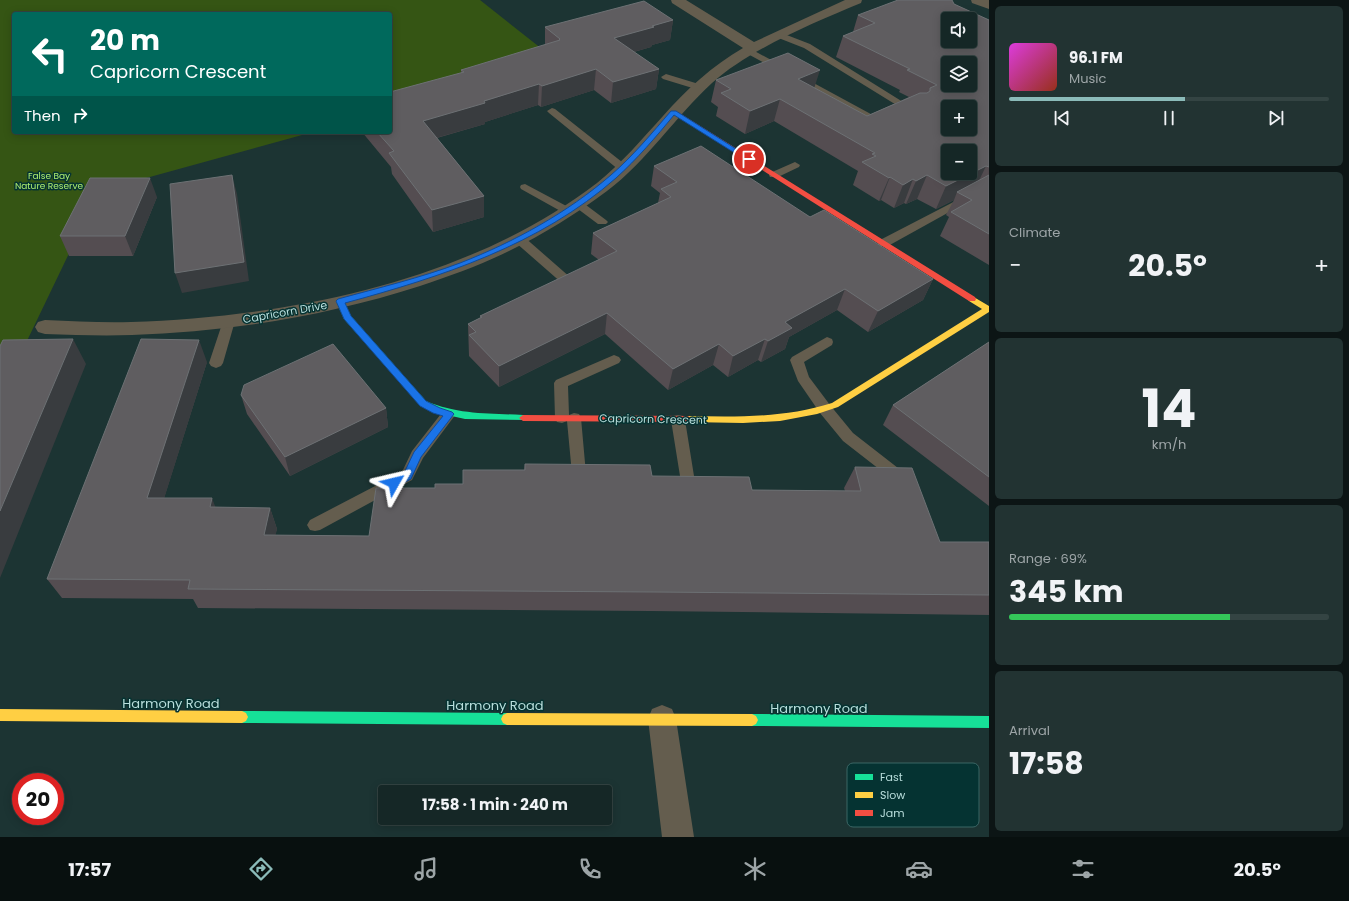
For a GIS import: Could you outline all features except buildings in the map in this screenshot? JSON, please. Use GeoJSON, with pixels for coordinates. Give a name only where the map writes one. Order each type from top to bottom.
{"type":"FeatureCollection","features":[{"type":"Feature","properties":{"kind":"street"},"geometry":{"type":"LineString","coordinates":[[677,0],[751,50]]}},
{"type":"Feature","properties":{"kind":"street"},"geometry":{"type":"LineString","coordinates":[[976,0],[989,5]]}},
{"type":"Feature","properties":{"kind":"street","name":"Capricorn Drive"},"geometry":{"type":"LineString","coordinates":[[45,327],[144,328],[229,321],[297,311],[393,287],[462,265],[519,239],[573,208],[603,186],[623,168],[674,112],[717,71],[779,35],[861,1]]}},
{"type":"Feature","properties":{"kind":"street","name":"Capricorn Crescent"},"geometry":{"type":"LineString","coordinates":[[340,301],[347,317],[423,403],[437,411],[472,417],[678,420],[757,420],[803,415],[825,409],[845,400],[989,309],[674,112]]}},
{"type":"Feature","properties":{"kind":"street","name":"Harmony Road"},"geometry":{"type":"LineString","coordinates":[[0,715],[989,722]]}},
{"type":"Feature","properties":{"kind":"street"},"geometry":{"type":"LineString","coordinates":[[662,719],[678,837]]}},
{"type":"Feature","properties":{"kind":"lane"},"geometry":{"type":"LineString","coordinates":[[779,35],[807,46],[915,112]]}},
{"type":"Feature","properties":{"kind":"lane"},"geometry":{"type":"LineString","coordinates":[[751,50],[877,121]]}},
{"type":"Feature","properties":{"kind":"lane"},"geometry":{"type":"LineString","coordinates":[[666,77],[699,87]]}},
{"type":"Feature","properties":{"kind":"lane"},"geometry":{"type":"LineString","coordinates":[[552,111],[623,168]]}},
{"type":"Feature","properties":{"kind":"lane"},"geometry":{"type":"LineString","coordinates":[[774,175],[795,165]]}},
{"type":"Feature","properties":{"kind":"lane"},"geometry":{"type":"LineString","coordinates":[[525,187],[602,222]]}},
{"type":"Feature","properties":{"kind":"lane"},"geometry":{"type":"LineString","coordinates":[[884,243],[976,193]]}},
{"type":"Feature","properties":{"kind":"lane"},"geometry":{"type":"LineString","coordinates":[[826,221],[838,215]]}},
{"type":"Feature","properties":{"kind":"lane"},"geometry":{"type":"LineString","coordinates":[[519,239],[568,281]]}},
{"type":"Feature","properties":{"kind":"lane"},"geometry":{"type":"LineString","coordinates":[[216,364],[229,321]]}},
{"type":"Feature","properties":{"kind":"lane"},"geometry":{"type":"LineString","coordinates":[[827,342],[797,360],[803,378],[825,409],[848,437],[912,487]]}},
{"type":"Feature","properties":{"kind":"lane"},"geometry":{"type":"LineString","coordinates":[[579,474],[561,383],[614,360]]}},
{"type":"Feature","properties":{"kind":"lane"},"geometry":{"type":"LineString","coordinates":[[315,525],[407,476],[417,455],[449,414]]}},
{"type":"Feature","properties":{"kind":"lane"},"geometry":{"type":"LineString","coordinates":[[678,420],[687,476]]}},
{"type":"Feature","properties":{"kind":"green space","name":"False Bay Nature Reserve"},"geometry":{"type":"Polygon","coordinates":[[[0,0],[480,0],[542,49],[392,110],[392,12],[12,12],[12,134],[306,134],[99,191],[0,397],[0,0]]]}},
{"type":"Feature","properties":{"kind":"traffic: fast"},"geometry":{"type":"LineString","coordinates":[[340,301],[347,317],[423,403],[441,411],[465,416],[523,418]]}},
{"type":"Feature","properties":{"kind":"traffic: fast"},"geometry":{"type":"LineString","coordinates":[[242,717],[507,719]]}},
{"type":"Feature","properties":{"kind":"traffic: fast"},"geometry":{"type":"LineString","coordinates":[[752,720],[989,722]]}},
{"type":"Feature","properties":{"kind":"traffic: slow"},"geometry":{"type":"LineString","coordinates":[[688,419],[743,420],[780,418],[817,411],[835,405],[988,309],[972,299]]}},
{"type":"Feature","properties":{"kind":"traffic: slow"},"geometry":{"type":"LineString","coordinates":[[0,715],[242,717]]}},
{"type":"Feature","properties":{"kind":"traffic: slow"},"geometry":{"type":"LineString","coordinates":[[507,719],[752,720]]}},
{"type":"Feature","properties":{"kind":"traffic: jam"},"geometry":{"type":"LineString","coordinates":[[674,112],[972,299]]}},
{"type":"Feature","properties":{"kind":"traffic: jam"},"geometry":{"type":"LineString","coordinates":[[523,418],[688,419]]}},
{"type":"Feature","properties":{"kind":"route"},"geometry":{"type":"LineString","coordinates":[[394,483],[407,476],[417,455],[449,414],[437,411],[423,403],[347,317],[340,301],[425,278],[462,265],[493,252],[545,225],[568,211],[603,186],[635,156],[674,112],[749,159]]}}]}
